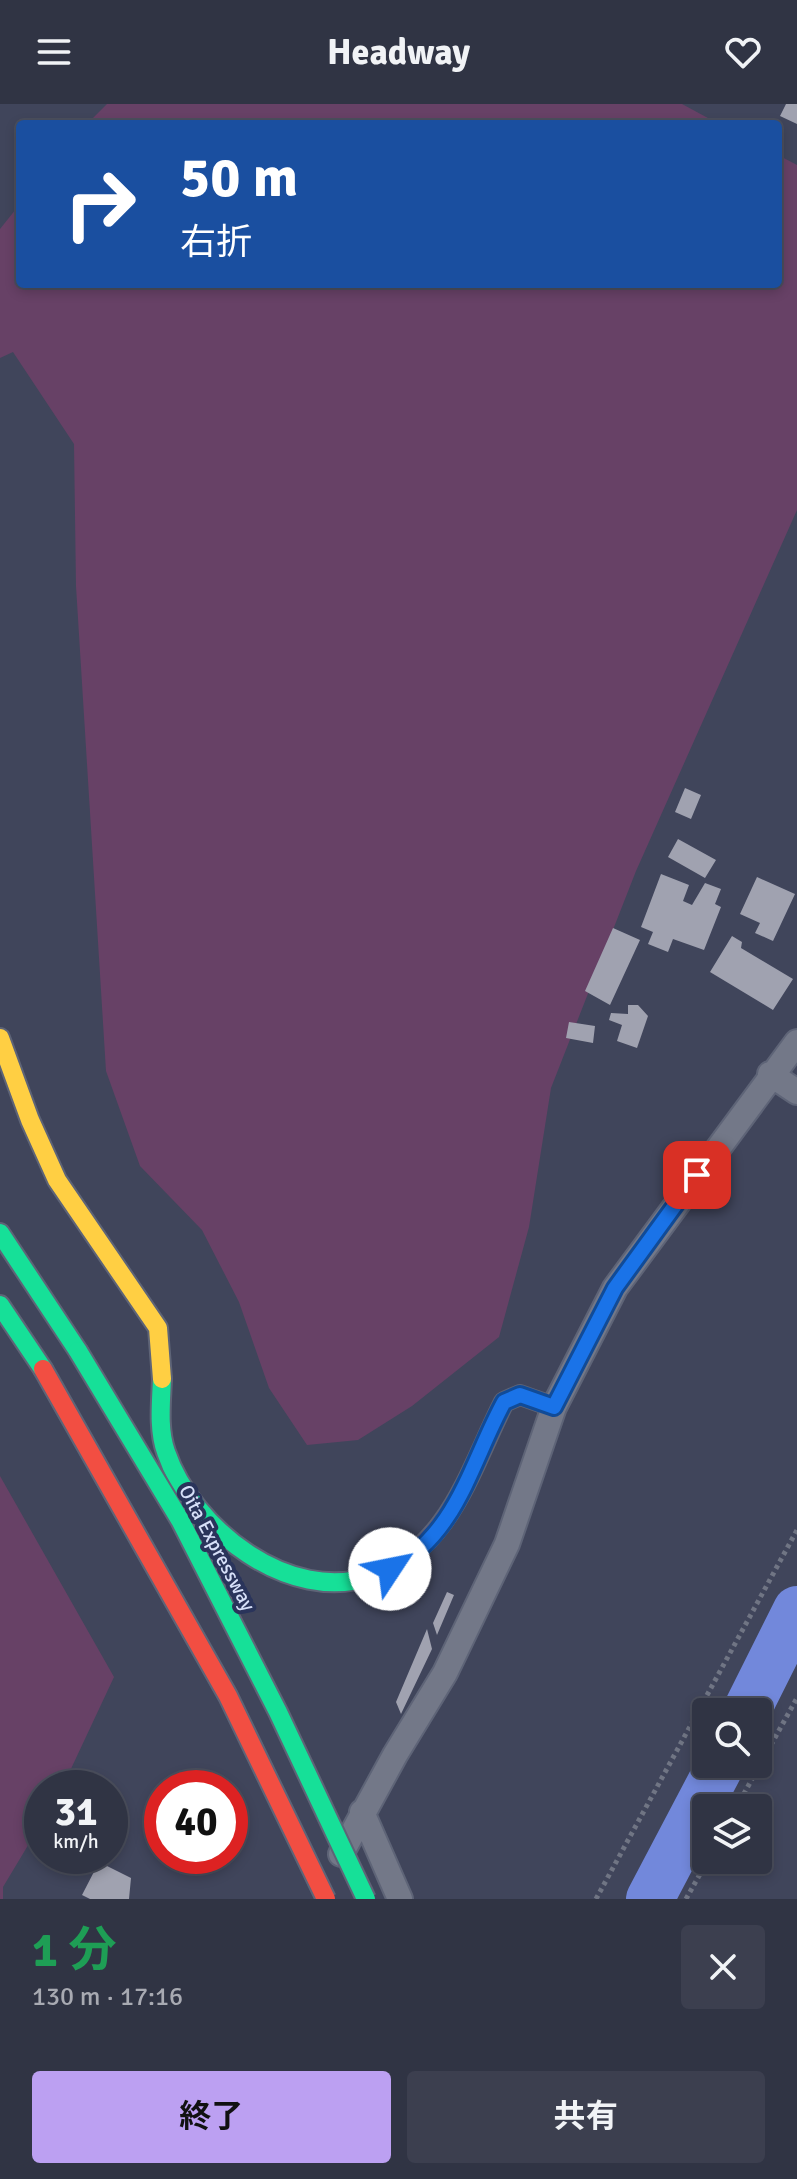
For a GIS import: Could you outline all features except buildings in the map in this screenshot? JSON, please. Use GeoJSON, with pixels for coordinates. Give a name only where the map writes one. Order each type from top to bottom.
{"type":"FeatureCollection","features":[{"type":"Feature","properties":{"kind":"main road"},"geometry":{"type":"LineString","coordinates":[[0,1038],[40,1147],[67,1198],[161,1332],[161,1435],[167,1455],[194,1507],[232,1544],[260,1564],[302,1577],[356,1581],[407,1560],[430,1540],[459,1502],[504,1402],[520,1395],[554,1407]]}},
{"type":"Feature","properties":{"kind":"main road","name":"Oita Expressway"},"geometry":{"type":"LineString","coordinates":[[0,1233],[78,1351],[180,1520],[278,1712],[366,1899]]}},
{"type":"Feature","properties":{"kind":"main road"},"geometry":{"type":"LineString","coordinates":[[0,1305],[43,1369],[148,1547],[236,1714],[326,1899]]}},
{"type":"Feature","properties":{"kind":"street"},"geometry":{"type":"LineString","coordinates":[[318,1899],[362,1812],[445,1673],[500,1558],[554,1407],[615,1288],[770,1074],[797,1042]]}},
{"type":"Feature","properties":{"kind":"street"},"geometry":{"type":"LineString","coordinates":[[770,1074],[797,1092]]}},
{"type":"Feature","properties":{"kind":"street"},"geometry":{"type":"LineString","coordinates":[[362,1812],[400,1899]]}},
{"type":"Feature","properties":{"kind":"path"},"geometry":{"type":"LineString","coordinates":[[596,1899],[797,1530]]}},
{"type":"Feature","properties":{"kind":"path"},"geometry":{"type":"LineString","coordinates":[[744,1794],[797,1698]]}},
{"type":"Feature","properties":{"kind":"path"},"geometry":{"type":"LineString","coordinates":[[686,1899],[700,1874]]}},
{"type":"Feature","properties":{"kind":"shaded area"},"geometry":{"type":"Polygon","coordinates":[[[107,104],[682,104],[712,120],[91,120],[107,104]]]}},
{"type":"Feature","properties":{"kind":"shaded area"},"geometry":{"type":"Polygon","coordinates":[[[782,157],[797,165],[797,510],[636,871],[551,1088],[529,1227],[499,1337],[412,1406],[358,1440],[307,1445],[269,1388],[239,1302],[202,1230],[140,1166],[106,1071],[76,586],[74,444],[13,352],[0,358],[0,229],[16,209],[16,288],[782,288],[782,157]]]}},
{"type":"Feature","properties":{"kind":"shaded area"},"geometry":{"type":"Polygon","coordinates":[[[0,1476],[114,1677],[70,1770],[24,1770],[24,1852],[3,1887],[3,1899],[0,1899],[0,1476]]]}},
{"type":"Feature","properties":{"kind":"waterway"},"geometry":{"type":"LineString","coordinates":[[753,1698],[797,1610]]}},
{"type":"Feature","properties":{"kind":"waterway"},"geometry":{"type":"LineString","coordinates":[[650,1899],[714,1778]]}},
{"type":"Feature","properties":{"kind":"traffic: fast"},"geometry":{"type":"LineString","coordinates":[[0,1233],[78,1351]]}},
{"type":"Feature","properties":{"kind":"traffic: fast"},"geometry":{"type":"LineString","coordinates":[[0,1305],[43,1369]]}},
{"type":"Feature","properties":{"kind":"traffic: fast"},"geometry":{"type":"LineString","coordinates":[[78,1351],[180,1520],[278,1712],[366,1899]]}},
{"type":"Feature","properties":{"kind":"traffic: fast"},"geometry":{"type":"LineString","coordinates":[[162,1379],[161,1426],[166,1452],[179,1481],[221,1533],[248,1554],[278,1570],[309,1580],[341,1582],[372,1576]]}},
{"type":"Feature","properties":{"kind":"traffic: slow"},"geometry":{"type":"LineString","coordinates":[[0,1038],[30,1120],[57,1180],[158,1328],[162,1379]]}},
{"type":"Feature","properties":{"kind":"traffic: jam"},"geometry":{"type":"LineString","coordinates":[[43,1369],[228,1696],[326,1899]]}},
{"type":"Feature","properties":{"kind":"traffic: jam"},"geometry":{"type":"LineString","coordinates":[[372,1576],[399,1564],[421,1547],[439,1527],[468,1479],[504,1402],[520,1395],[554,1407]]}},
{"type":"Feature","properties":{"kind":"route"},"geometry":{"type":"LineString","coordinates":[[390,1569],[407,1560],[430,1540],[459,1502],[491,1425],[504,1402],[520,1395],[554,1407],[615,1288],[697,1175]]}}]}
